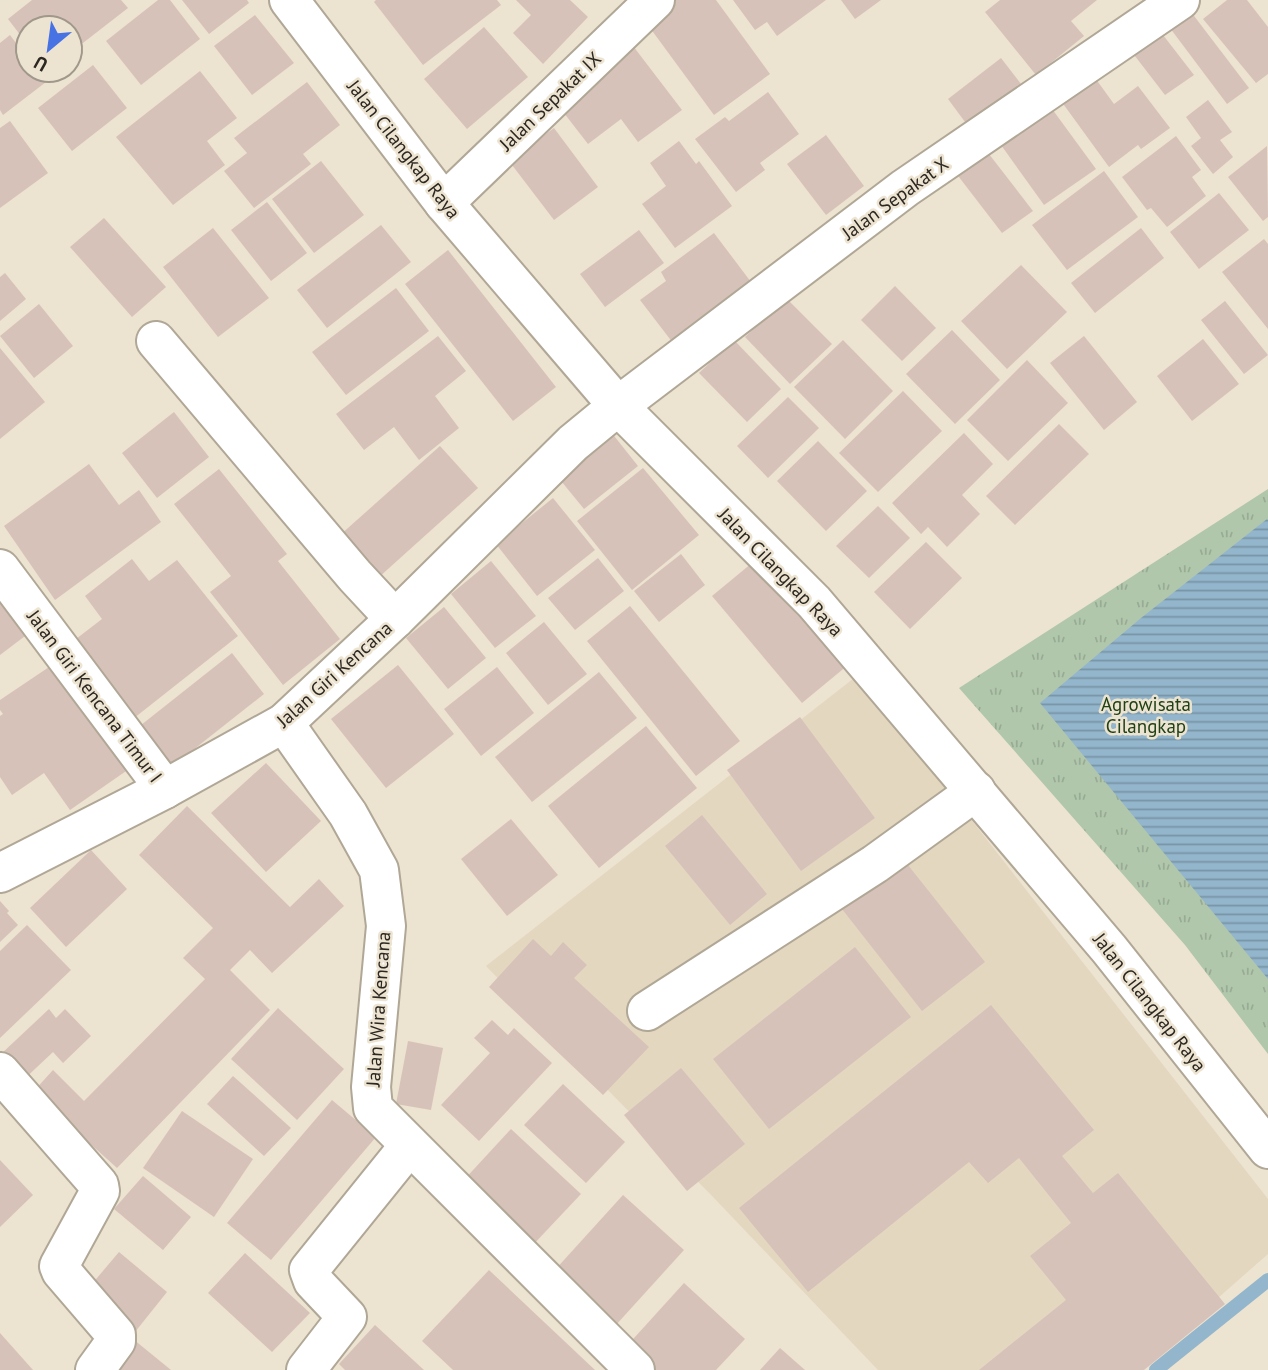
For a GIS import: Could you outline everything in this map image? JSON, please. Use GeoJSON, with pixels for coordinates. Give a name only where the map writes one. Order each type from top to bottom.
{"type":"FeatureCollection","features":[{"type":"Feature","properties":{"kind":"street","name":"Jalan Cilangkap Raya"},"geometry":{"type":"LineString","coordinates":[[289,0],[444,202],[618,406],[814,602],[1109,948],[1268,1149]]}},
{"type":"Feature","properties":{"kind":"street","name":"Jalan Sepakat IX"},"geometry":{"type":"LineString","coordinates":[[444,202],[655,0]]}},
{"type":"Feature","properties":{"kind":"street","name":"Jalan Sepakat X"},"geometry":{"type":"LineString","coordinates":[[618,406],[905,188],[1180,0]]}},
{"type":"Feature","properties":{"kind":"street"},"geometry":{"type":"LineString","coordinates":[[156,341],[355,576],[395,619]]}},
{"type":"Feature","properties":{"kind":"street","name":"Jalan Giri Kencana"},"geometry":{"type":"LineString","coordinates":[[0,873],[165,789],[284,723],[395,619],[573,443],[618,406]]}},
{"type":"Feature","properties":{"kind":"street","name":"Jalan Giri Kencana Timur I"},"geometry":{"type":"LineString","coordinates":[[0,569],[165,789]]}},
{"type":"Feature","properties":{"kind":"street","name":"Jalan Wira Kencana"},"geometry":{"type":"LineString","coordinates":[[284,723],[348,814],[379,870],[386,926],[371,1087],[373,1108],[635,1370]]}},
{"type":"Feature","properties":{"kind":"street"},"geometry":{"type":"LineString","coordinates":[[647,1011],[875,864],[976,790]]}},
{"type":"Feature","properties":{"kind":"street"},"geometry":{"type":"LineString","coordinates":[[6,1094],[100,1187],[59,1266],[117,1335],[95,1370]]}},
{"type":"Feature","properties":{"kind":"street"},"geometry":{"type":"LineString","coordinates":[[306,1370],[347,1317],[313,1281],[309,1270],[409,1146]]}},
{"type":"Feature","properties":{"kind":"shaded area"},"geometry":{"type":"Polygon","coordinates":[[[858,675],[1268,1199],[1268,1254],[1136,1370],[878,1370],[486,966],[858,675]]]}},
{"type":"Feature","properties":{"kind":"green space","name":"Agrowisata Cilangkap"},"geometry":{"type":"Polygon","coordinates":[[[1268,489],[1268,1054],[1185,945],[959,688],[1268,489]]]}},
{"type":"Feature","properties":{"kind":"water","name":"Agrowisata Cilangkap"},"geometry":{"type":"Polygon","coordinates":[[[1267,519],[1268,979],[1040,703],[1141,618],[1267,519]]]}},
{"type":"Feature","properties":{"kind":"building"},"geometry":{"type":"Polygon","coordinates":[[[32,0],[121,0],[128,8],[84,42],[84,14],[14,14],[32,0]]]}},
{"type":"Feature","properties":{"kind":"building"},"geometry":{"type":"Polygon","coordinates":[[[158,0],[170,0],[200,39],[141,85],[106,41],[158,0]]]}},
{"type":"Feature","properties":{"kind":"building"},"geometry":{"type":"Polygon","coordinates":[[[182,0],[247,0],[249,3],[209,34],[182,0]]]}},
{"type":"Feature","properties":{"kind":"building"},"geometry":{"type":"Polygon","coordinates":[[[497,0],[501,5],[423,65],[374,2],[497,0]]]}},
{"type":"Feature","properties":{"kind":"building"},"geometry":{"type":"Polygon","coordinates":[[[516,0],[570,0],[588,17],[543,64],[513,33],[531,15],[516,0]]]}},
{"type":"Feature","properties":{"kind":"building"},"geometry":{"type":"Polygon","coordinates":[[[666,0],[716,0],[770,74],[714,115],[642,17],[666,0]]]}},
{"type":"Feature","properties":{"kind":"building"},"geometry":{"type":"Polygon","coordinates":[[[733,0],[826,0],[777,36],[767,22],[755,30],[733,0]]]}},
{"type":"Feature","properties":{"kind":"building"},"geometry":{"type":"Polygon","coordinates":[[[841,0],[881,0],[855,19],[841,0]]]}},
{"type":"Feature","properties":{"kind":"building"},"geometry":{"type":"Polygon","coordinates":[[[1000,0],[1097,0],[1071,21],[1084,36],[1036,75],[985,12],[1000,0]]]}},
{"type":"Feature","properties":{"kind":"building"},"geometry":{"type":"Polygon","coordinates":[[[1227,0],[1247,0],[1268,27],[1268,74],[1256,83],[1203,19],[1227,0]]]}},
{"type":"Feature","properties":{"kind":"building"},"geometry":{"type":"Polygon","coordinates":[[[1188,8],[1249,88],[1227,104],[1167,24],[1188,8]]]}},
{"type":"Feature","properties":{"kind":"building"},"geometry":{"type":"Polygon","coordinates":[[[14,14],[14,27],[8,19],[14,14]]]}},
{"type":"Feature","properties":{"kind":"building"},"geometry":{"type":"Polygon","coordinates":[[[255,15],[294,63],[252,95],[214,46],[255,15]]]}},
{"type":"Feature","properties":{"kind":"building"},"geometry":{"type":"Polygon","coordinates":[[[1156,26],[1194,75],[1165,95],[1128,47],[1156,26]]]}},
{"type":"Feature","properties":{"kind":"building"},"geometry":{"type":"Polygon","coordinates":[[[484,27],[528,77],[467,129],[424,79],[484,27]]]}},
{"type":"Feature","properties":{"kind":"building"},"geometry":{"type":"Polygon","coordinates":[[[10,35],[14,40],[14,84],[43,84],[3,115],[0,110],[0,43],[10,35]]]}},
{"type":"Feature","properties":{"kind":"building"},"geometry":{"type":"Polygon","coordinates":[[[630,42],[682,110],[638,142],[621,119],[588,144],[557,104],[630,42]]]}},
{"type":"Feature","properties":{"kind":"building"},"geometry":{"type":"Polygon","coordinates":[[[1001,58],[1025,89],[971,130],[948,99],[1001,58]]]}},
{"type":"Feature","properties":{"kind":"building"},"geometry":{"type":"Polygon","coordinates":[[[93,65],[127,108],[72,151],[38,108],[69,84],[84,84],[84,72],[93,65]]]}},
{"type":"Feature","properties":{"kind":"building"},"geometry":{"type":"Polygon","coordinates":[[[200,71],[237,118],[207,141],[225,165],[173,205],[116,137],[200,71]]]}},
{"type":"Feature","properties":{"kind":"building"},"geometry":{"type":"Polygon","coordinates":[[[1090,71],[1114,104],[1138,86],[1170,128],[1141,149],[1138,145],[1109,167],[1056,94],[1090,71]]]}},
{"type":"Feature","properties":{"kind":"building"},"geometry":{"type":"Polygon","coordinates":[[[307,82],[340,125],[303,154],[311,164],[254,208],[224,171],[247,153],[234,138],[307,82]]]}},
{"type":"Feature","properties":{"kind":"building"},"geometry":{"type":"Polygon","coordinates":[[[768,92],[799,134],[760,163],[765,170],[736,192],[695,139],[725,117],[729,121],[768,92]]]}},
{"type":"Feature","properties":{"kind":"building"},"geometry":{"type":"Polygon","coordinates":[[[1208,100],[1232,132],[1220,140],[1233,157],[1213,174],[1191,146],[1201,138],[1186,117],[1208,100]]]}},
{"type":"Feature","properties":{"kind":"building"},"geometry":{"type":"Polygon","coordinates":[[[1047,102],[1096,169],[1044,205],[996,138],[1047,102]]]}},
{"type":"Feature","properties":{"kind":"building"},"geometry":{"type":"Polygon","coordinates":[[[10,121],[48,173],[0,208],[0,128],[10,121]]]}},
{"type":"Feature","properties":{"kind":"building"},"geometry":{"type":"Polygon","coordinates":[[[554,128],[598,187],[554,220],[509,161],[554,128]]]}},
{"type":"Feature","properties":{"kind":"building"},"geometry":{"type":"Polygon","coordinates":[[[826,135],[864,186],[826,215],[787,164],[826,135]]]}},
{"type":"Feature","properties":{"kind":"building"},"geometry":{"type":"Polygon","coordinates":[[[1176,136],[1201,170],[1192,177],[1206,196],[1167,227],[1151,208],[1147,210],[1122,177],[1176,136]]]}},
{"type":"Feature","properties":{"kind":"building"},"geometry":{"type":"Polygon","coordinates":[[[679,141],[696,164],[699,161],[732,206],[675,248],[642,204],[666,186],[650,163],[679,141]]]}},
{"type":"Feature","properties":{"kind":"building"},"geometry":{"type":"Polygon","coordinates":[[[982,145],[1033,211],[1002,233],[952,168],[982,145]]]}},
{"type":"Feature","properties":{"kind":"building"},"geometry":{"type":"Polygon","coordinates":[[[1267,146],[1268,217],[1263,221],[1228,177],[1267,146]]]}},
{"type":"Feature","properties":{"kind":"building"},"geometry":{"type":"Polygon","coordinates":[[[321,161],[364,215],[314,253],[272,199],[321,161]]]}},
{"type":"Feature","properties":{"kind":"building"},"geometry":{"type":"Polygon","coordinates":[[[1104,171],[1138,217],[1067,270],[1032,225],[1104,171]]]}},
{"type":"Feature","properties":{"kind":"building"},"geometry":{"type":"Polygon","coordinates":[[[1219,193],[1249,230],[1199,269],[1170,232],[1219,193]]]}},
{"type":"Feature","properties":{"kind":"building"},"geometry":{"type":"Polygon","coordinates":[[[267,202],[307,253],[271,281],[231,230],[267,202]]]}},
{"type":"Feature","properties":{"kind":"building"},"geometry":{"type":"Polygon","coordinates":[[[104,218],[166,287],[132,317],[70,247],[104,218]]]}},
{"type":"Feature","properties":{"kind":"building"},"geometry":{"type":"Polygon","coordinates":[[[381,225],[411,262],[327,328],[297,290],[381,225]]]}},
{"type":"Feature","properties":{"kind":"building"},"geometry":{"type":"Polygon","coordinates":[[[213,228],[269,298],[218,337],[163,267],[213,228]]]}},
{"type":"Feature","properties":{"kind":"building"},"geometry":{"type":"Polygon","coordinates":[[[1141,228],[1164,258],[1095,313],[1071,283],[1141,228]]]}},
{"type":"Feature","properties":{"kind":"building"},"geometry":{"type":"Polygon","coordinates":[[[639,230],[664,263],[605,307],[580,274],[639,230]]]}},
{"type":"Feature","properties":{"kind":"building"},"geometry":{"type":"Polygon","coordinates":[[[714,233],[754,286],[673,343],[640,300],[666,281],[661,272],[714,233]]]}},
{"type":"Feature","properties":{"kind":"building"},"geometry":{"type":"Polygon","coordinates":[[[1264,239],[1268,244],[1268,329],[1222,272],[1264,239]]]}},
{"type":"Feature","properties":{"kind":"building"},"geometry":{"type":"Polygon","coordinates":[[[448,250],[556,387],[513,421],[405,284],[448,250]]]}},
{"type":"Feature","properties":{"kind":"building"},"geometry":{"type":"Polygon","coordinates":[[[1021,265],[1067,312],[1007,369],[961,321],[1021,265]]]}},
{"type":"Feature","properties":{"kind":"building"},"geometry":{"type":"Polygon","coordinates":[[[5,273],[26,299],[0,321],[0,277],[5,273]]]}},
{"type":"Feature","properties":{"kind":"building"},"geometry":{"type":"Polygon","coordinates":[[[895,286],[936,328],[902,361],[861,320],[895,286]]]}},
{"type":"Feature","properties":{"kind":"building"},"geometry":{"type":"Polygon","coordinates":[[[396,288],[429,331],[346,395],[312,352],[396,288]]]}},
{"type":"Feature","properties":{"kind":"building"},"geometry":{"type":"Polygon","coordinates":[[[786,298],[832,344],[790,384],[745,337],[786,298]]]}},
{"type":"Feature","properties":{"kind":"building"},"geometry":{"type":"Polygon","coordinates":[[[1225,301],[1268,355],[1244,374],[1201,320],[1225,301]]]}},
{"type":"Feature","properties":{"kind":"building"},"geometry":{"type":"Polygon","coordinates":[[[39,304],[73,346],[34,378],[0,336],[39,304]]]}},
{"type":"Feature","properties":{"kind":"building"},"geometry":{"type":"Polygon","coordinates":[[[952,330],[1000,380],[955,424],[906,374],[952,330]]]}},
{"type":"Feature","properties":{"kind":"building"},"geometry":{"type":"Polygon","coordinates":[[[438,336],[466,371],[435,396],[459,428],[419,460],[394,427],[364,450],[336,414],[438,336]]]}},
{"type":"Feature","properties":{"kind":"building"},"geometry":{"type":"Polygon","coordinates":[[[1084,336],[1137,402],[1104,430],[1050,363],[1084,336]]]}},
{"type":"Feature","properties":{"kind":"building"},"geometry":{"type":"Polygon","coordinates":[[[1203,339],[1239,384],[1192,421],[1157,376],[1203,339]]]}},
{"type":"Feature","properties":{"kind":"building"},"geometry":{"type":"Polygon","coordinates":[[[734,340],[781,389],[747,422],[699,373],[734,340]]]}},
{"type":"Feature","properties":{"kind":"building"},"geometry":{"type":"Polygon","coordinates":[[[843,340],[893,391],[845,439],[794,387],[843,340]]]}},
{"type":"Feature","properties":{"kind":"building"},"geometry":{"type":"Polygon","coordinates":[[[0,348],[45,402],[0,439],[0,348]]]}},
{"type":"Feature","properties":{"kind":"building"},"geometry":{"type":"Polygon","coordinates":[[[1027,360],[1068,403],[1008,461],[967,420],[1027,360]]]}},
{"type":"Feature","properties":{"kind":"building"},"geometry":{"type":"Polygon","coordinates":[[[903,391],[942,431],[878,492],[839,453],[903,391]]]}},
{"type":"Feature","properties":{"kind":"building"},"geometry":{"type":"Polygon","coordinates":[[[788,397],[819,428],[768,478],[737,446],[788,397]]]}},
{"type":"Feature","properties":{"kind":"building"},"geometry":{"type":"Polygon","coordinates":[[[174,412],[209,457],[157,498],[122,453],[174,412]]]}},
{"type":"Feature","properties":{"kind":"building"},"geometry":{"type":"Polygon","coordinates":[[[1059,424],[1089,454],[1015,525],[986,496],[1059,424]]]}},
{"type":"Feature","properties":{"kind":"building"},"geometry":{"type":"Polygon","coordinates":[[[611,432],[638,466],[584,509],[557,476],[611,432]]]}},
{"type":"Feature","properties":{"kind":"building"},"geometry":{"type":"Polygon","coordinates":[[[964,433],[993,464],[962,495],[980,514],[947,547],[928,527],[921,534],[892,503],[964,433]]]}},
{"type":"Feature","properties":{"kind":"building"},"geometry":{"type":"Polygon","coordinates":[[[818,441],[867,491],[826,531],[777,481],[818,441]]]}},
{"type":"Feature","properties":{"kind":"building"},"geometry":{"type":"Polygon","coordinates":[[[440,446],[478,488],[378,578],[339,536],[440,446]]]}},
{"type":"Feature","properties":{"kind":"building"},"geometry":{"type":"Polygon","coordinates":[[[89,464],[119,505],[139,490],[161,522],[55,600],[4,526],[89,464]]]}},
{"type":"Feature","properties":{"kind":"building"},"geometry":{"type":"Polygon","coordinates":[[[643,468],[699,535],[632,590],[577,521],[643,468]]]}},
{"type":"Feature","properties":{"kind":"building"},"geometry":{"type":"Polygon","coordinates":[[[219,469],[287,554],[278,561],[340,639],[283,685],[210,592],[231,576],[174,504],[219,469]]]}},
{"type":"Feature","properties":{"kind":"building"},"geometry":{"type":"Polygon","coordinates":[[[553,498],[595,550],[537,596],[496,544],[553,498]]]}},
{"type":"Feature","properties":{"kind":"building"},"geometry":{"type":"Polygon","coordinates":[[[878,506],[910,538],[869,578],[836,546],[878,506]]]}},
{"type":"Feature","properties":{"kind":"building"},"geometry":{"type":"Polygon","coordinates":[[[926,542],[962,578],[910,629],[874,592],[926,542]]]}},
{"type":"Feature","properties":{"kind":"building"},"geometry":{"type":"Polygon","coordinates":[[[681,554],[705,585],[659,622],[634,591],[681,554]]]}},
{"type":"Feature","properties":{"kind":"building"},"geometry":{"type":"Polygon","coordinates":[[[598,558],[624,591],[575,630],[548,598],[598,558]]]}},
{"type":"Feature","properties":{"kind":"building"},"geometry":{"type":"Polygon","coordinates":[[[758,558],[848,665],[802,703],[712,596],[758,558]]]}},
{"type":"Feature","properties":{"kind":"building"},"geometry":{"type":"Polygon","coordinates":[[[132,559],[149,581],[177,560],[238,636],[124,726],[63,649],[102,619],[85,596],[132,559]]]}},
{"type":"Feature","properties":{"kind":"building"},"geometry":{"type":"Polygon","coordinates":[[[491,561],[536,616],[495,648],[451,594],[491,561]]]}},
{"type":"Feature","properties":{"kind":"building"},"geometry":{"type":"Polygon","coordinates":[[[0,587],[33,630],[0,655],[0,587]]]}},
{"type":"Feature","properties":{"kind":"building"},"geometry":{"type":"Polygon","coordinates":[[[630,606],[740,741],[696,776],[587,641],[630,606]]]}},
{"type":"Feature","properties":{"kind":"building"},"geometry":{"type":"Polygon","coordinates":[[[444,607],[486,658],[448,689],[406,638],[444,607]]]}},
{"type":"Feature","properties":{"kind":"building"},"geometry":{"type":"Polygon","coordinates":[[[544,622],[587,674],[548,705],[506,653],[544,622]]]}},
{"type":"Feature","properties":{"kind":"building"},"geometry":{"type":"Polygon","coordinates":[[[232,653],[264,694],[169,769],[136,729],[232,653]]]}},
{"type":"Feature","properties":{"kind":"building"},"geometry":{"type":"Polygon","coordinates":[[[55,663],[129,769],[70,810],[44,773],[12,795],[0,777],[0,716],[3,714],[0,700],[55,663]]]}},
{"type":"Feature","properties":{"kind":"building"},"geometry":{"type":"Polygon","coordinates":[[[398,665],[454,734],[386,788],[331,719],[398,665]]]}},
{"type":"Feature","properties":{"kind":"building"},"geometry":{"type":"Polygon","coordinates":[[[497,667],[534,713],[481,756],[444,709],[497,667]]]}},
{"type":"Feature","properties":{"kind":"building"},"geometry":{"type":"Polygon","coordinates":[[[599,672],[637,718],[532,802],[495,757],[599,672]]]}},
{"type":"Feature","properties":{"kind":"building"},"geometry":{"type":"Polygon","coordinates":[[[800,717],[875,818],[801,871],[727,770],[800,717]]]}},
{"type":"Feature","properties":{"kind":"building"},"geometry":{"type":"Polygon","coordinates":[[[646,726],[697,788],[599,868],[548,806],[646,726]]]}},
{"type":"Feature","properties":{"kind":"building"},"geometry":{"type":"Polygon","coordinates":[[[266,763],[321,821],[266,872],[211,813],[266,763]]]}},
{"type":"Feature","properties":{"kind":"building"},"geometry":{"type":"Polygon","coordinates":[[[187,806],[290,907],[319,879],[344,906],[272,973],[250,950],[230,970],[270,1010],[117,1168],[33,1092],[53,1070],[84,1101],[205,979],[183,958],[213,928],[139,855],[187,806]]]}},
{"type":"Feature","properties":{"kind":"building"},"geometry":{"type":"Polygon","coordinates":[[[702,815],[767,894],[730,925],[665,846],[702,815]]]}},
{"type":"Feature","properties":{"kind":"building"},"geometry":{"type":"Polygon","coordinates":[[[511,819],[558,875],[507,916],[461,859],[511,819]]]}},
{"type":"Feature","properties":{"kind":"building"},"geometry":{"type":"Polygon","coordinates":[[[91,850],[127,889],[66,947],[30,908],[91,850]]]}},
{"type":"Feature","properties":{"kind":"building"},"geometry":{"type":"Polygon","coordinates":[[[904,860],[985,962],[922,1011],[842,909],[904,860]]]}},
{"type":"Feature","properties":{"kind":"building"},"geometry":{"type":"Polygon","coordinates":[[[0,901],[18,925],[0,942],[0,901]]]}},
{"type":"Feature","properties":{"kind":"building"},"geometry":{"type":"Polygon","coordinates":[[[27,925],[71,970],[0,1038],[0,951],[27,925]]]}},
{"type":"Feature","properties":{"kind":"building"},"geometry":{"type":"Polygon","coordinates":[[[533,939],[551,956],[563,942],[587,965],[574,978],[649,1047],[603,1095],[489,987],[533,939]]]}},
{"type":"Feature","properties":{"kind":"building"},"geometry":{"type":"Polygon","coordinates":[[[855,947],[911,1017],[769,1129],[713,1059],[855,947]]]}},
{"type":"Feature","properties":{"kind":"building"},"geometry":{"type":"Polygon","coordinates":[[[991,1005],[1094,1130],[1062,1156],[1093,1193],[1118,1173],[1225,1304],[1144,1370],[979,1370],[1066,1300],[1030,1256],[1071,1223],[1019,1158],[988,1183],[969,1162],[808,1292],[739,1208],[991,1005]]]}},
{"type":"Feature","properties":{"kind":"building"},"geometry":{"type":"Polygon","coordinates":[[[278,1008],[344,1069],[297,1120],[231,1059],[278,1008]]]}},
{"type":"Feature","properties":{"kind":"building"},"geometry":{"type":"Polygon","coordinates":[[[49,1009],[56,1018],[65,1009],[91,1036],[63,1063],[53,1052],[18,1085],[0,1055],[49,1009]]]}},
{"type":"Feature","properties":{"kind":"building"},"geometry":{"type":"Polygon","coordinates":[[[492,1020],[508,1035],[514,1028],[552,1063],[479,1141],[441,1105],[490,1053],[474,1038],[492,1020]]]}},
{"type":"Feature","properties":{"kind":"building"},"geometry":{"type":"Polygon","coordinates":[[[408,1041],[443,1048],[431,1110],[396,1104],[408,1041]]]}},
{"type":"Feature","properties":{"kind":"building"},"geometry":{"type":"Polygon","coordinates":[[[681,1068],[745,1144],[687,1191],[624,1115],[681,1068]]]}},
{"type":"Feature","properties":{"kind":"building"},"geometry":{"type":"Polygon","coordinates":[[[233,1076],[291,1128],[264,1156],[207,1104],[233,1076]]]}},
{"type":"Feature","properties":{"kind":"building"},"geometry":{"type":"Polygon","coordinates":[[[563,1084],[625,1142],[586,1183],[524,1125],[563,1084]]]}},
{"type":"Feature","properties":{"kind":"building"},"geometry":{"type":"Polygon","coordinates":[[[332,1100],[376,1137],[271,1260],[227,1223],[332,1100]]]}},
{"type":"Feature","properties":{"kind":"building"},"geometry":{"type":"Polygon","coordinates":[[[182,1111],[253,1159],[214,1217],[143,1168],[182,1111]]]}},
{"type":"Feature","properties":{"kind":"building"},"geometry":{"type":"Polygon","coordinates":[[[511,1129],[581,1194],[531,1247],[462,1182],[511,1129]]]}},
{"type":"Feature","properties":{"kind":"building"},"geometry":{"type":"Polygon","coordinates":[[[0,1160],[33,1195],[0,1227],[0,1160]]]}},
{"type":"Feature","properties":{"kind":"building"},"geometry":{"type":"Polygon","coordinates":[[[143,1176],[191,1217],[163,1250],[114,1209],[143,1176]]]}},
{"type":"Feature","properties":{"kind":"building"},"geometry":{"type":"Polygon","coordinates":[[[623,1195],[684,1250],[615,1326],[554,1271],[623,1195]]]}},
{"type":"Feature","properties":{"kind":"building"},"geometry":{"type":"Polygon","coordinates":[[[119,1252],[167,1292],[135,1332],[86,1291],[119,1252]]]}},
{"type":"Feature","properties":{"kind":"building"},"geometry":{"type":"Polygon","coordinates":[[[245,1253],[310,1313],[272,1352],[208,1293],[245,1253]]]}},
{"type":"Feature","properties":{"kind":"building"},"geometry":{"type":"Polygon","coordinates":[[[489,1270],[595,1370],[453,1370],[422,1341],[489,1270]]]}},
{"type":"Feature","properties":{"kind":"building"},"geometry":{"type":"Polygon","coordinates":[[[684,1283],[745,1339],[716,1370],[649,1370],[625,1348],[684,1283]]]}},
{"type":"Feature","properties":{"kind":"building"},"geometry":{"type":"Polygon","coordinates":[[[375,1325],[424,1370],[345,1370],[339,1364],[375,1325]]]}},
{"type":"Feature","properties":{"kind":"building"},"geometry":{"type":"Polygon","coordinates":[[[0,1333],[33,1370],[0,1370],[0,1333]]]}},
{"type":"Feature","properties":{"kind":"building"},"geometry":{"type":"Polygon","coordinates":[[[133,1339],[171,1370],[106,1370],[133,1339]]]}},
{"type":"Feature","properties":{"kind":"building"},"geometry":{"type":"Polygon","coordinates":[[[780,1348],[805,1370],[760,1370],[780,1348]]]}},
{"type":"Feature","properties":{"kind":"waterway"},"geometry":{"type":"LineString","coordinates":[[1156,1370],[1268,1280]]}}]}
